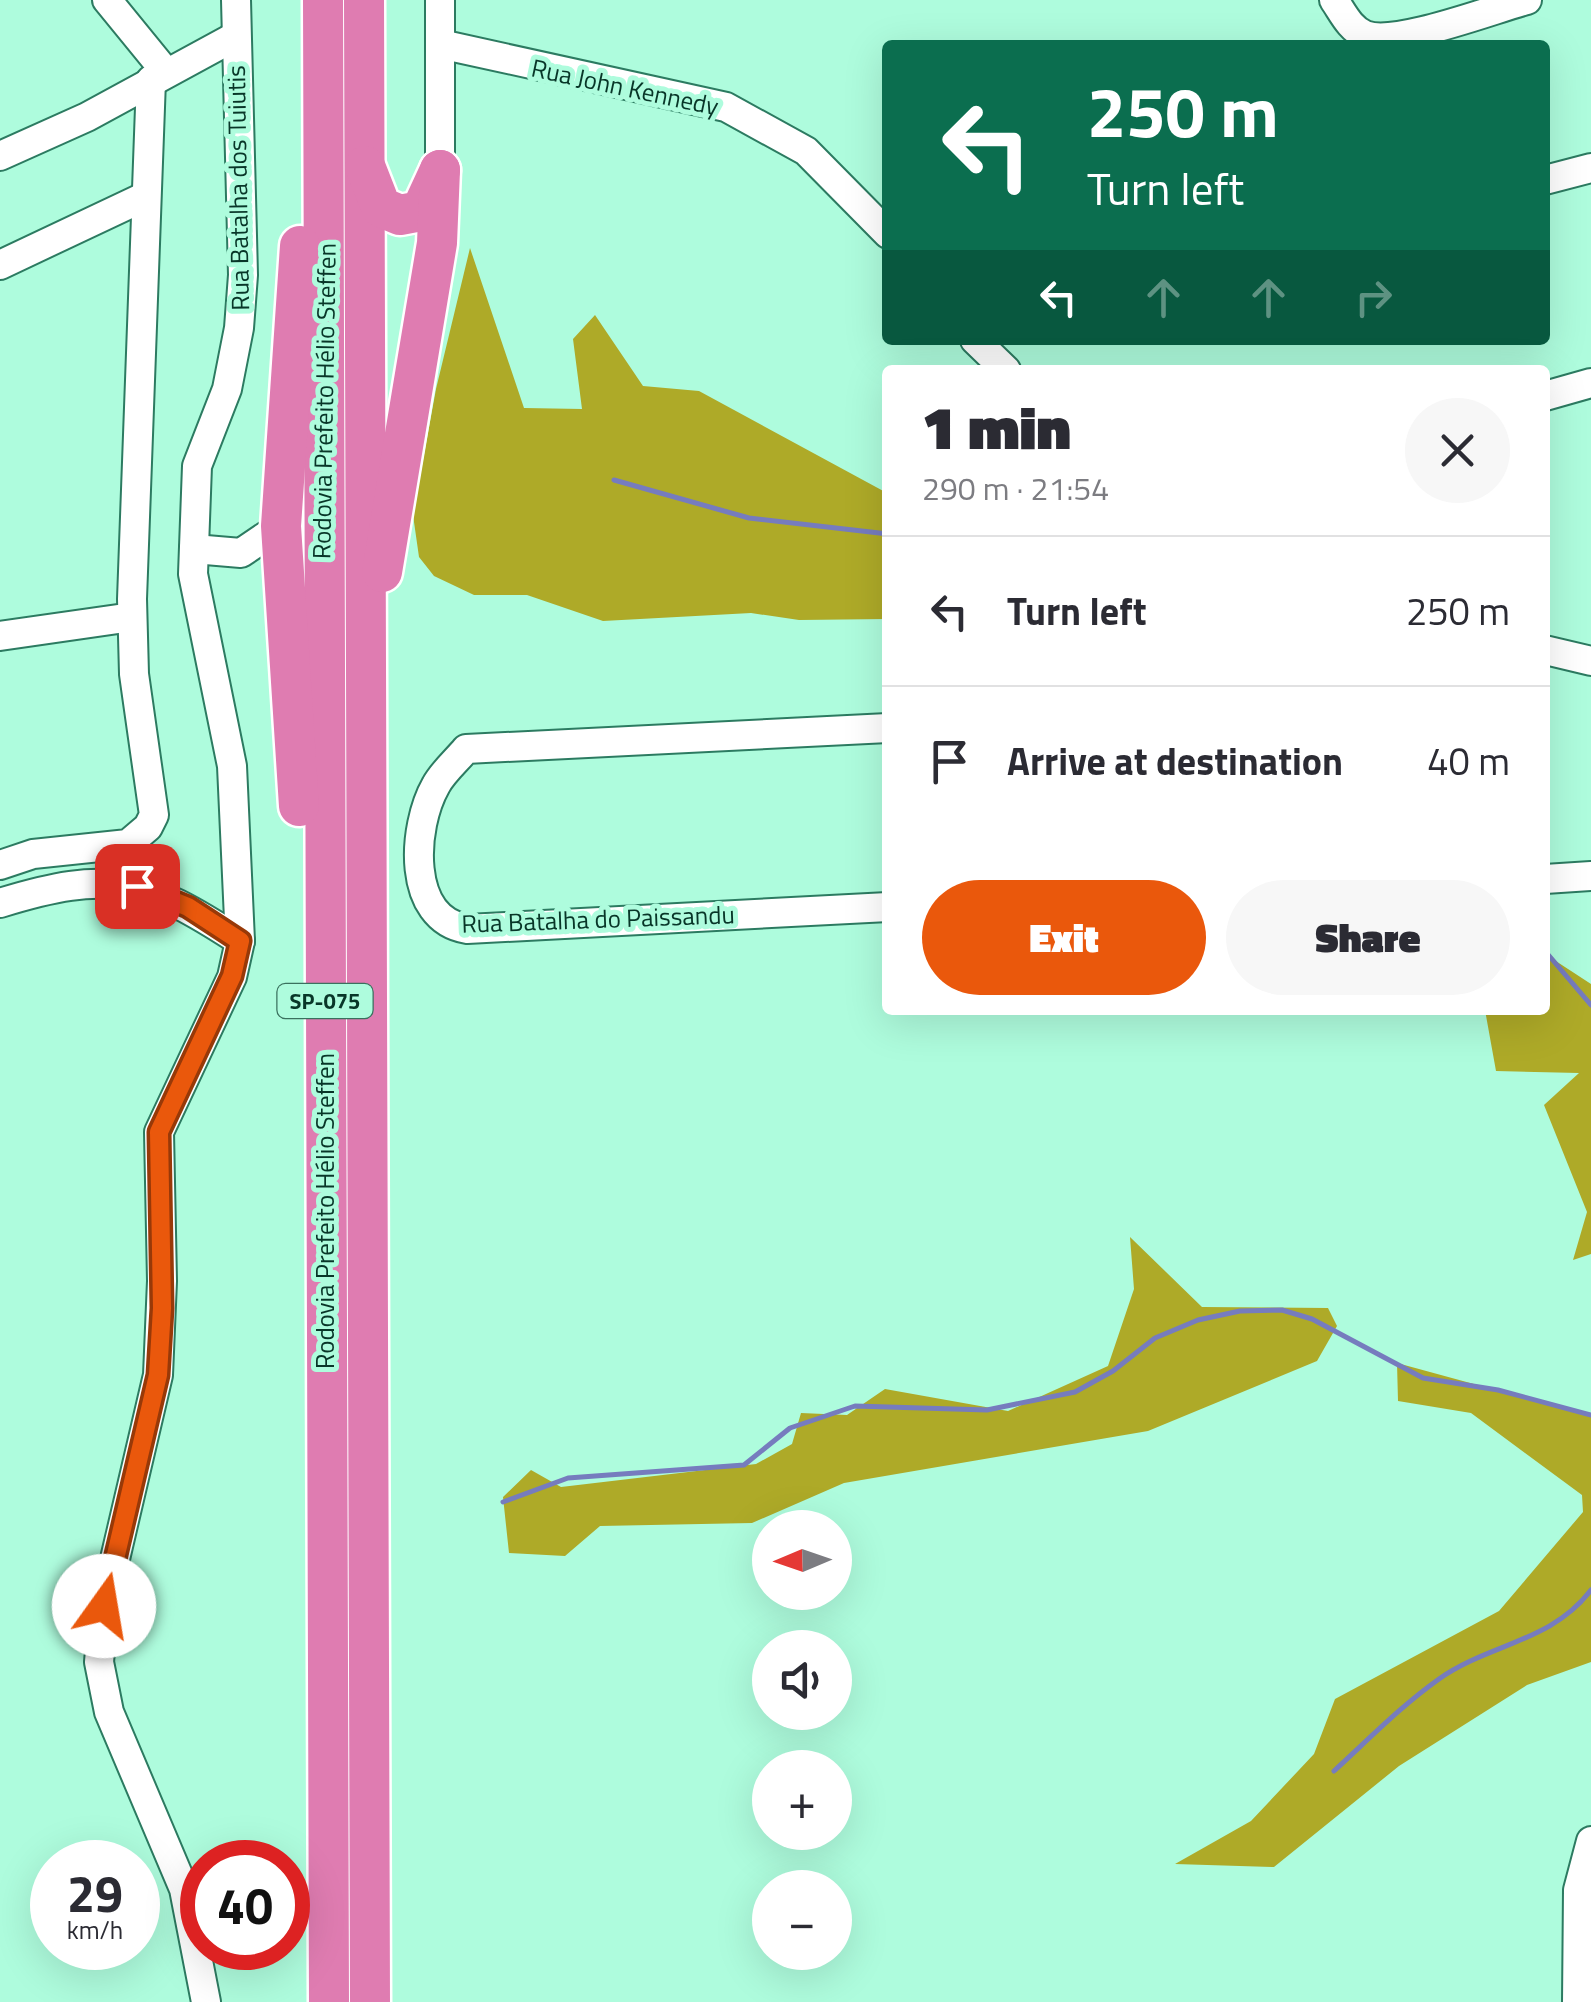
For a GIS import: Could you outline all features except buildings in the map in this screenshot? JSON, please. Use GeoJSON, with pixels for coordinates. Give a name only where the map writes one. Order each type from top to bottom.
{"type":"FeatureCollection","features":[{"type":"Feature","properties":{"kind":"highway","name":"Rodovia Prefeito Hélio Steffen"},"geometry":{"type":"LineString","coordinates":[[364,0],[370,2002]]}},
{"type":"Feature","properties":{"kind":"highway","name":"Rodovia Prefeito Hélio Steffen"},"geometry":{"type":"LineString","coordinates":[[323,12],[329,2002]]}},
{"type":"Feature","properties":{"kind":"highway"},"geometry":{"type":"LineString","coordinates":[[323,12],[304,174],[281,578],[326,1238]]}},
{"type":"Feature","properties":{"kind":"highway"},"geometry":{"type":"LineString","coordinates":[[363,159],[382,207],[400,216],[420,210],[440,170]]}},
{"type":"Feature","properties":{"kind":"highway"},"geometry":{"type":"LineString","coordinates":[[363,659],[381,581],[437,243],[440,170]]}},
{"type":"Feature","properties":{"kind":"street"},"geometry":{"type":"LineString","coordinates":[[0,865],[34,854],[128,844],[148,827],[154,815],[134,674],[132,617],[144,196],[158,76],[107,0]]}},
{"type":"Feature","properties":{"kind":"street","name":"Rua Batalha dos Tuiutis"},"geometry":{"type":"LineString","coordinates":[[206,2002],[184,1889],[109,1712],[98,1662],[104,1606],[158,1375],[162,1316],[159,1132],[232,976],[240,941],[236,795],[192,574],[197,466],[226,389],[239,328],[243,275],[236,0]]}},
{"type":"Feature","properties":{"kind":"street"},"geometry":{"type":"LineString","coordinates":[[440,0],[440,170]]}},
{"type":"Feature","properties":{"kind":"street"},"geometry":{"type":"LineString","coordinates":[[1334,0],[1350,25],[1368,36],[1401,34],[1527,0]]}},
{"type":"Feature","properties":{"kind":"street"},"geometry":{"type":"LineString","coordinates":[[0,156],[87,117],[236,36]]}},
{"type":"Feature","properties":{"kind":"street","name":"Rua John Kennedy"},"geometry":{"type":"LineString","coordinates":[[440,44],[726,107],[806,152],[882,228]]}},
{"type":"Feature","properties":{"kind":"street"},"geometry":{"type":"LineString","coordinates":[[1550,179],[1591,168]]}},
{"type":"Feature","properties":{"kind":"street"},"geometry":{"type":"LineString","coordinates":[[0,264],[144,196]]}},
{"type":"Feature","properties":{"kind":"street"},"geometry":{"type":"LineString","coordinates":[[980,345],[1001,365]]}},
{"type":"Feature","properties":{"kind":"street"},"geometry":{"type":"LineString","coordinates":[[1550,395],[1591,384]]}},
{"type":"Feature","properties":{"kind":"street"},"geometry":{"type":"LineString","coordinates":[[241,552],[281,526]]}},
{"type":"Feature","properties":{"kind":"street"},"geometry":{"type":"LineString","coordinates":[[194,548],[241,552],[281,578]]}},
{"type":"Feature","properties":{"kind":"street"},"geometry":{"type":"LineString","coordinates":[[0,636],[132,617]]}},
{"type":"Feature","properties":{"kind":"street"},"geometry":{"type":"LineString","coordinates":[[1550,651],[1591,661]]}},
{"type":"Feature","properties":{"kind":"street","name":"Rua Batalha do Paissandu"},"geometry":{"type":"LineString","coordinates":[[882,728],[466,749],[436,784],[422,822],[419,855],[430,908],[451,926],[467,928],[882,907]]}},
{"type":"Feature","properties":{"kind":"street"},"geometry":{"type":"LineString","coordinates":[[1550,879],[1591,876]]}},
{"type":"Feature","properties":{"kind":"street"},"geometry":{"type":"LineString","coordinates":[[0,903],[54,888],[107,881],[137,886],[188,907],[240,941]]}},
{"type":"Feature","properties":{"kind":"street"},"geometry":{"type":"LineString","coordinates":[[1577,2002],[1583,1942],[1578,1890],[1591,1840]]}},
{"type":"Feature","properties":{"kind":"shaded area"},"geometry":{"type":"Polygon","coordinates":[[[470,248],[524,408],[582,409],[573,339],[595,315],[643,386],[699,391],[882,490],[882,619],[799,620],[751,613],[603,621],[527,595],[474,595],[434,576],[419,557],[413,515],[436,389],[470,248]]]}},
{"type":"Feature","properties":{"kind":"shaded area"},"geometry":{"type":"Polygon","coordinates":[[[1550,957],[1591,984],[1591,1254],[1573,1260],[1587,1212],[1544,1105],[1579,1073],[1496,1071],[1486,1015],[1550,1015],[1550,957]]]}},
{"type":"Feature","properties":{"kind":"shaded area"},"geometry":{"type":"Polygon","coordinates":[[[1130,1237],[1202,1307],[1328,1308],[1337,1326],[1317,1361],[1148,1431],[844,1483],[782,1510],[752,1510],[752,1523],[600,1526],[565,1556],[509,1553],[503,1497],[531,1470],[561,1487],[756,1464],[792,1444],[801,1413],[847,1415],[885,1389],[1008,1411],[1108,1366],[1134,1289],[1130,1237]]]}},
{"type":"Feature","properties":{"kind":"shaded area"},"geometry":{"type":"Polygon","coordinates":[[[1397,1363],[1591,1416],[1591,1662],[1527,1685],[1399,1766],[1274,1867],[1175,1864],[1251,1821],[1314,1754],[1335,1699],[1499,1611],[1583,1512],[1582,1495],[1471,1413],[1398,1401],[1397,1363]]]}},
{"type":"Feature","properties":{"kind":"waterway"},"geometry":{"type":"LineString","coordinates":[[614,480],[749,518],[882,533]]}},
{"type":"Feature","properties":{"kind":"waterway"},"geometry":{"type":"LineString","coordinates":[[1550,957],[1591,1005]]}},
{"type":"Feature","properties":{"kind":"waterway"},"geometry":{"type":"LineString","coordinates":[[503,1502],[568,1478],[744,1465],[790,1428],[855,1406],[987,1410],[1075,1392],[1113,1371],[1155,1338],[1198,1320],[1240,1311],[1282,1310],[1312,1319],[1423,1378],[1498,1390],[1591,1415]]}},
{"type":"Feature","properties":{"kind":"waterway"},"geometry":{"type":"LineString","coordinates":[[1334,1771],[1439,1679],[1558,1621],[1591,1590]]}},
{"type":"Feature","properties":{"kind":"route"},"geometry":{"type":"LineString","coordinates":[[104,1606],[158,1375],[162,1334],[159,1132],[232,976],[240,941],[188,907],[137,886]]}}]}
